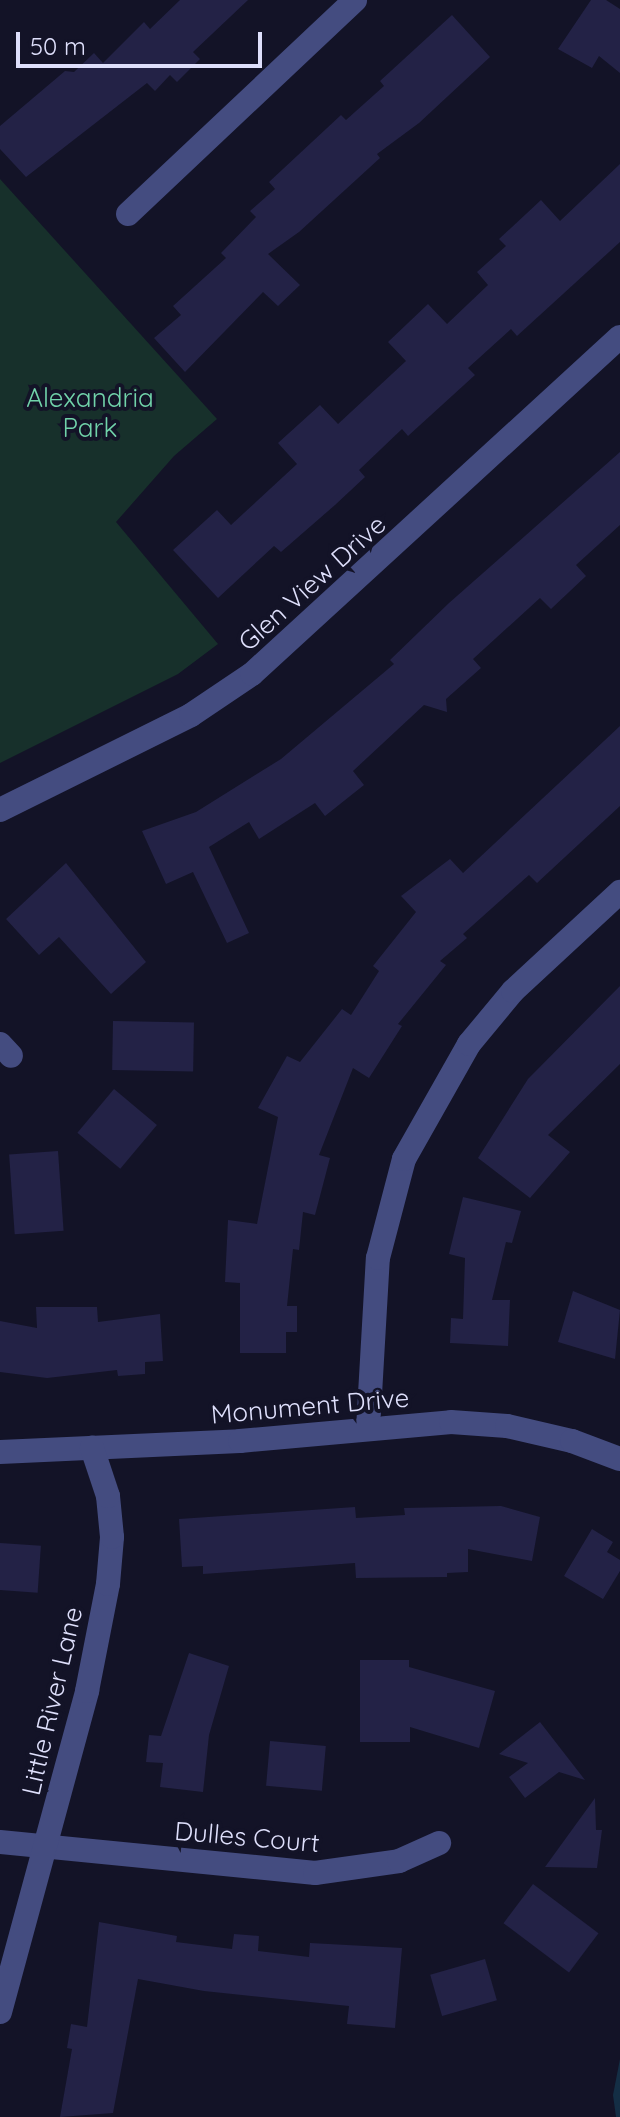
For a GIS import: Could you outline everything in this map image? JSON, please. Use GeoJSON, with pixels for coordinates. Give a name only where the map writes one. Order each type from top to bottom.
{"type":"FeatureCollection","features":[{"type":"Feature","properties":{"kind":"street"},"geometry":{"type":"LineString","coordinates":[[128,214],[355,0]]}},
{"type":"Feature","properties":{"kind":"street","name":"Glen View Drive"},"geometry":{"type":"LineString","coordinates":[[0,810],[191,715],[252,674],[620,337]]}},
{"type":"Feature","properties":{"kind":"street"},"geometry":{"type":"LineString","coordinates":[[368,1429],[378,1258],[404,1159],[469,1044],[513,991],[620,892]]}},
{"type":"Feature","properties":{"kind":"street","name":"Monument Drive"},"geometry":{"type":"LineString","coordinates":[[0,1452],[451,1422],[507,1426],[572,1441],[620,1459]]}},
{"type":"Feature","properties":{"kind":"street","name":"Little River Lane"},"geometry":{"type":"LineString","coordinates":[[0,2012],[87,1691],[108,1584],[109,1509],[92,1448]]}},
{"type":"Feature","properties":{"kind":"street","name":"Dulles Court"},"geometry":{"type":"LineString","coordinates":[[0,1842],[315,1873],[399,1861],[439,1843]]}},
{"type":"Feature","properties":{"kind":"green space","name":"Alexandria Park"},"geometry":{"type":"Polygon","coordinates":[[[0,179],[217,419],[174,456],[116,522],[218,644],[178,674],[0,763],[0,179]]]}},
{"type":"Feature","properties":{"kind":"water"},"geometry":{"type":"Polygon","coordinates":[[[620,2059],[620,2117],[616,2117],[613,2095],[620,2059]]]}},
{"type":"Feature","properties":{"kind":"building"},"geometry":{"type":"Polygon","coordinates":[[[180,0],[248,0],[193,52],[200,59],[177,82],[170,75],[155,91],[147,83],[26,177],[0,149],[0,126],[65,71],[74,72],[94,53],[103,63],[144,22],[150,29],[180,0]]]}},
{"type":"Feature","properties":{"kind":"building"},"geometry":{"type":"Polygon","coordinates":[[[591,0],[606,0],[620,9],[620,73],[599,56],[592,68],[558,49],[591,0]]]}},
{"type":"Feature","properties":{"kind":"building"},"geometry":{"type":"Polygon","coordinates":[[[452,15],[490,57],[419,123],[377,154],[380,158],[299,232],[268,254],[300,285],[278,306],[263,292],[185,372],[154,338],[181,315],[173,306],[226,258],[221,253],[256,217],[250,211],[275,189],[269,182],[341,115],[346,120],[384,86],[380,81],[452,15]]]}},
{"type":"Feature","properties":{"kind":"building"},"geometry":{"type":"Polygon","coordinates":[[[620,164],[620,242],[517,336],[511,329],[468,368],[475,375],[408,436],[402,429],[359,470],[365,477],[335,505],[281,552],[274,546],[218,598],[173,550],[217,510],[231,525],[297,464],[278,443],[320,405],[338,424],[406,361],[388,342],[428,304],[447,324],[488,285],[477,272],[506,246],[499,239],[541,200],[560,221],[620,164]]]}},
{"type":"Feature","properties":{"kind":"building"},"geometry":{"type":"Polygon","coordinates":[[[620,452],[620,525],[576,565],[586,576],[551,609],[540,598],[473,659],[481,668],[446,699],[447,712],[424,705],[353,771],[364,785],[325,816],[315,803],[259,839],[249,822],[209,847],[249,933],[227,943],[193,872],[166,884],[142,831],[196,812],[281,759],[394,664],[390,660],[449,603],[620,452]]]}},
{"type":"Feature","properties":{"kind":"building"},"geometry":{"type":"Polygon","coordinates":[[[620,726],[620,806],[537,883],[529,875],[463,934],[467,938],[440,961],[446,965],[398,1024],[402,1026],[369,1078],[353,1068],[319,1155],[330,1158],[315,1215],[303,1212],[299,1250],[293,1249],[287,1306],[297,1306],[297,1332],[286,1332],[286,1353],[240,1353],[240,1283],[225,1282],[228,1220],[257,1224],[278,1117],[258,1108],[287,1056],[300,1062],[342,1009],[351,1015],[379,971],[373,966],[416,912],[401,896],[450,859],[463,873],[620,726]]]}},
{"type":"Feature","properties":{"kind":"building"},"geometry":{"type":"Polygon","coordinates":[[[66,863],[146,962],[111,994],[59,937],[39,955],[6,919],[66,863]]]}},
{"type":"Feature","properties":{"kind":"building"},"geometry":{"type":"Polygon","coordinates":[[[620,986],[620,1064],[548,1135],[570,1152],[530,1198],[478,1158],[528,1079],[620,986]]]}},
{"type":"Feature","properties":{"kind":"building"},"geometry":{"type":"Polygon","coordinates":[[[113,1021],[194,1022],[193,1071],[112,1070],[113,1021]]]}},
{"type":"Feature","properties":{"kind":"building"},"geometry":{"type":"Polygon","coordinates":[[[114,1089],[157,1125],[120,1169],[77,1133],[114,1089]]]}},
{"type":"Feature","properties":{"kind":"building"},"geometry":{"type":"Polygon","coordinates":[[[58,1151],[64,1231],[15,1234],[9,1154],[58,1151]]]}},
{"type":"Feature","properties":{"kind":"building"},"geometry":{"type":"Polygon","coordinates":[[[463,1197],[521,1211],[512,1243],[506,1242],[492,1300],[510,1300],[508,1346],[450,1343],[451,1318],[463,1319],[465,1258],[449,1254],[463,1197]]]}},
{"type":"Feature","properties":{"kind":"building"},"geometry":{"type":"Polygon","coordinates":[[[573,1291],[620,1310],[615,1359],[558,1342],[573,1291]]]}},
{"type":"Feature","properties":{"kind":"building"},"geometry":{"type":"Polygon","coordinates":[[[36,1307],[97,1307],[98,1322],[160,1314],[163,1361],[145,1362],[145,1374],[118,1376],[117,1370],[47,1378],[0,1372],[0,1321],[37,1328],[36,1307]]]}},
{"type":"Feature","properties":{"kind":"building"},"geometry":{"type":"Polygon","coordinates":[[[501,1506],[540,1517],[532,1561],[468,1549],[468,1572],[447,1573],[447,1577],[356,1578],[355,1563],[203,1574],[203,1566],[182,1567],[179,1519],[355,1507],[356,1518],[405,1515],[404,1508],[501,1506]]]}},
{"type":"Feature","properties":{"kind":"building"},"geometry":{"type":"Polygon","coordinates":[[[592,1529],[613,1542],[607,1552],[620,1560],[620,1571],[603,1599],[564,1576],[592,1529]]]}},
{"type":"Feature","properties":{"kind":"building"},"geometry":{"type":"Polygon","coordinates":[[[0,1543],[41,1546],[38,1593],[0,1590],[0,1543]]]}},
{"type":"Feature","properties":{"kind":"building"},"geometry":{"type":"Polygon","coordinates":[[[189,1653],[229,1666],[209,1735],[203,1792],[160,1787],[163,1763],[146,1762],[149,1735],[161,1736],[189,1653]]]}},
{"type":"Feature","properties":{"kind":"building"},"geometry":{"type":"Polygon","coordinates":[[[360,1660],[409,1660],[409,1667],[495,1691],[479,1748],[410,1727],[410,1742],[360,1742],[360,1660]]]}},
{"type":"Feature","properties":{"kind":"building"},"geometry":{"type":"Polygon","coordinates":[[[540,1722],[585,1780],[559,1772],[525,1798],[509,1777],[528,1763],[499,1754],[540,1722]]]}},
{"type":"Feature","properties":{"kind":"building"},"geometry":{"type":"Polygon","coordinates":[[[270,1741],[326,1746],[322,1791],[266,1786],[270,1741]]]}},
{"type":"Feature","properties":{"kind":"building"},"geometry":{"type":"Polygon","coordinates":[[[595,1798],[596,1830],[602,1830],[597,1868],[545,1867],[595,1798]]]}},
{"type":"Feature","properties":{"kind":"building"},"geometry":{"type":"Polygon","coordinates":[[[533,1884],[598,1933],[569,1972],[504,1923],[533,1884]]]}},
{"type":"Feature","properties":{"kind":"building"},"geometry":{"type":"Polygon","coordinates":[[[99,1922],[177,1936],[176,1942],[232,1949],[234,1934],[259,1936],[258,1951],[309,1957],[310,1943],[402,1948],[395,2028],[347,2024],[349,2006],[204,1991],[138,1979],[113,2113],[60,2117],[72,2049],[67,2048],[71,2024],[87,2027],[99,1922]]]}},
{"type":"Feature","properties":{"kind":"building"},"geometry":{"type":"Polygon","coordinates":[[[485,1959],[497,2000],[442,2016],[430,1975],[485,1959]]]}}]}
